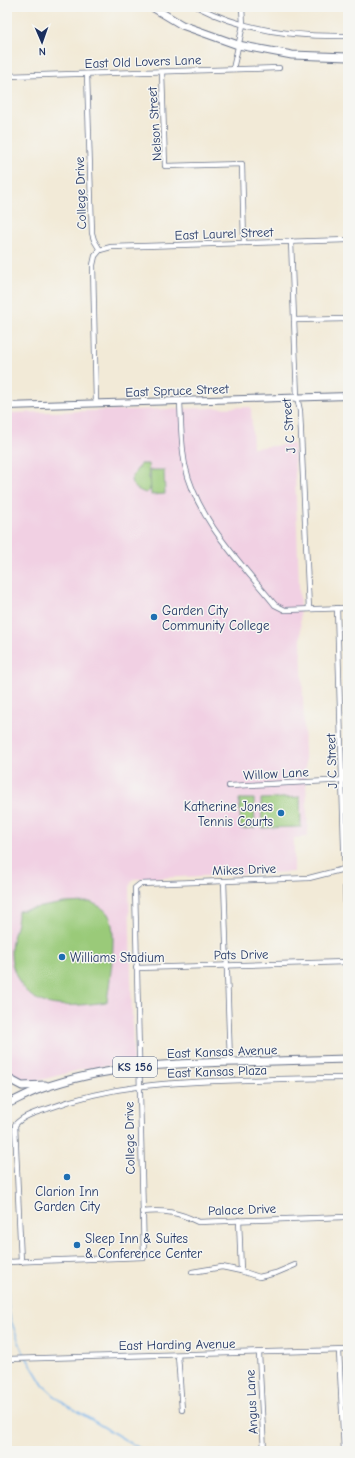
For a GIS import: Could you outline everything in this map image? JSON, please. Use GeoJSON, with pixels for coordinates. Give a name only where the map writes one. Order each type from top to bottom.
{"type":"FeatureCollection","features":[{"type":"Feature","properties":{"kind":"main road"},"geometry":{"type":"LineString","coordinates":[[152,7],[182,25],[238,45],[292,55],[348,57]]}},
{"type":"Feature","properties":{"kind":"main road","name":"East Kansas Avenue"},"geometry":{"type":"LineString","coordinates":[[7,1104],[40,1089],[53,1085],[93,1075],[138,1067],[171,1064],[348,1059]]}},
{"type":"Feature","properties":{"kind":"main road"},"geometry":{"type":"LineString","coordinates":[[7,1078],[22,1086],[53,1085]]}},
{"type":"Feature","properties":{"kind":"street"},"geometry":{"type":"LineString","coordinates":[[198,7],[243,25],[280,33],[348,36]]}},
{"type":"Feature","properties":{"kind":"street"},"geometry":{"type":"LineString","coordinates":[[233,69],[243,25],[242,7]]}},
{"type":"Feature","properties":{"kind":"street","name":"East Old Lovers Lane"},"geometry":{"type":"LineString","coordinates":[[7,76],[279,68]]}},
{"type":"Feature","properties":{"kind":"street","name":"Nelson Street"},"geometry":{"type":"LineString","coordinates":[[162,72],[165,166],[242,164],[244,243]]}},
{"type":"Feature","properties":{"kind":"street","name":"College Drive"},"geometry":{"type":"LineString","coordinates":[[87,74],[92,233],[100,250]]}},
{"type":"Feature","properties":{"kind":"street","name":"East Laurel Street"},"geometry":{"type":"LineString","coordinates":[[100,250],[111,247],[348,240]]}},
{"type":"Feature","properties":{"kind":"street","name":"J C Street"},"geometry":{"type":"LineString","coordinates":[[291,242],[297,397],[300,411],[309,609]]}},
{"type":"Feature","properties":{"kind":"street"},"geometry":{"type":"LineString","coordinates":[[96,403],[93,265],[95,256],[100,250]]}},
{"type":"Feature","properties":{"kind":"street"},"geometry":{"type":"LineString","coordinates":[[294,320],[348,319]]}},
{"type":"Feature","properties":{"kind":"street","name":"East Spruce Street"},"geometry":{"type":"LineString","coordinates":[[7,406],[348,396]]}},
{"type":"Feature","properties":{"kind":"street"},"geometry":{"type":"LineString","coordinates":[[180,401],[184,455],[192,489],[208,519],[231,551],[275,605],[285,610],[348,608]]}},
{"type":"Feature","properties":{"kind":"street","name":"J C Street"},"geometry":{"type":"LineString","coordinates":[[337,608],[342,780],[347,868],[348,969]]}},
{"type":"Feature","properties":{"kind":"street","name":"Willow Lane"},"geometry":{"type":"LineString","coordinates":[[229,786],[348,780]]}},
{"type":"Feature","properties":{"kind":"street","name":"Mikes Drive"},"geometry":{"type":"LineString","coordinates":[[140,884],[309,878],[347,868]]}},
{"type":"Feature","properties":{"kind":"street"},"geometry":{"type":"LineString","coordinates":[[224,881],[230,1062]]}},
{"type":"Feature","properties":{"kind":"street","name":"College Drive"},"geometry":{"type":"LineString","coordinates":[[10,1262],[144,1257],[134,894],[135,888],[140,884]]}},
{"type":"Feature","properties":{"kind":"street","name":"Pats Drive"},"geometry":{"type":"LineString","coordinates":[[136,968],[347,962]]}},
{"type":"Feature","properties":{"kind":"street"},"geometry":{"type":"LineString","coordinates":[[348,969],[348,983]]}},
{"type":"Feature","properties":{"kind":"street","name":"East Kansas Plaza"},"geometry":{"type":"LineString","coordinates":[[21,1262],[15,1125],[18,1120],[93,1094],[139,1086],[180,1082],[348,1078]]}},
{"type":"Feature","properties":{"kind":"street","name":"Palace Drive"},"geometry":{"type":"LineString","coordinates":[[142,1212],[163,1210],[178,1213],[198,1222],[347,1217]]}},
{"type":"Feature","properties":{"kind":"street"},"geometry":{"type":"LineString","coordinates":[[240,1220],[241,1271]]}},
{"type":"Feature","properties":{"kind":"street"},"geometry":{"type":"LineString","coordinates":[[192,1272],[222,1268],[241,1271],[259,1277],[295,1266]]}},
{"type":"Feature","properties":{"kind":"street"},"geometry":{"type":"LineString","coordinates":[[340,1350],[344,1451]]}},
{"type":"Feature","properties":{"kind":"street","name":"East Harding Avenue"},"geometry":{"type":"LineString","coordinates":[[7,1359],[348,1350]]}},
{"type":"Feature","properties":{"kind":"street","name":"Angus Lane"},"geometry":{"type":"LineString","coordinates":[[260,1353],[264,1451]]}},
{"type":"Feature","properties":{"kind":"street"},"geometry":{"type":"LineString","coordinates":[[178,1355],[182,1410]]}},
{"type":"Feature","properties":{"kind":"shaded area","name":"Garden City Community College"},"geometry":{"type":"Polygon","coordinates":[[[251,407],[253,448],[294,444],[308,837],[294,838],[294,872],[133,879],[129,887],[133,1061],[83,1069],[37,1081],[26,1082],[9,1073],[7,1070],[7,413],[251,407]]]}},
{"type":"Feature","properties":{"kind":"green space"},"geometry":{"type":"Polygon","coordinates":[[[140,464],[148,464],[150,490],[146,493],[136,488],[131,480],[140,464]]]}},
{"type":"Feature","properties":{"kind":"green space"},"geometry":{"type":"Polygon","coordinates":[[[150,470],[164,470],[165,494],[151,495],[150,470]]]}},
{"type":"Feature","properties":{"kind":"green space","name":"Katherine Jones Tennis Courts"},"geometry":{"type":"Polygon","coordinates":[[[300,797],[301,827],[262,828],[261,799],[300,797]]]}},
{"type":"Feature","properties":{"kind":"green space"},"geometry":{"type":"Polygon","coordinates":[[[239,799],[254,799],[255,828],[241,829],[239,799]]]}},
{"type":"Feature","properties":{"kind":"green space","name":"Williams Stadium"},"geometry":{"type":"Polygon","coordinates":[[[90,902],[108,914],[113,931],[111,970],[107,1002],[81,1005],[54,1005],[42,1002],[23,988],[12,964],[11,948],[18,911],[64,903],[90,902]]]}},
{"type":"Feature","properties":{"kind":"waterway"},"geometry":{"type":"LineString","coordinates":[[7,1267],[10,1318],[22,1350],[43,1385],[70,1407],[144,1451]]}},
{"type":"Feature","properties":{"kind":"place","name":"Garden City Community College"},"geometry":{"type":"Point","coordinates":[154,617]}},
{"type":"Feature","properties":{"kind":"place","name":"Katherine Jones Tennis Courts"},"geometry":{"type":"Point","coordinates":[281,813]}},
{"type":"Feature","properties":{"kind":"place","name":"Williams Stadium"},"geometry":{"type":"Point","coordinates":[62,957]}},
{"type":"Feature","properties":{"kind":"place","name":"Clarion Inn Garden City"},"geometry":{"type":"Point","coordinates":[67,1177]}},
{"type":"Feature","properties":{"kind":"place","name":"Sleep Inn & Suites & Conference Center"},"geometry":{"type":"Point","coordinates":[77,1245]}}]}
